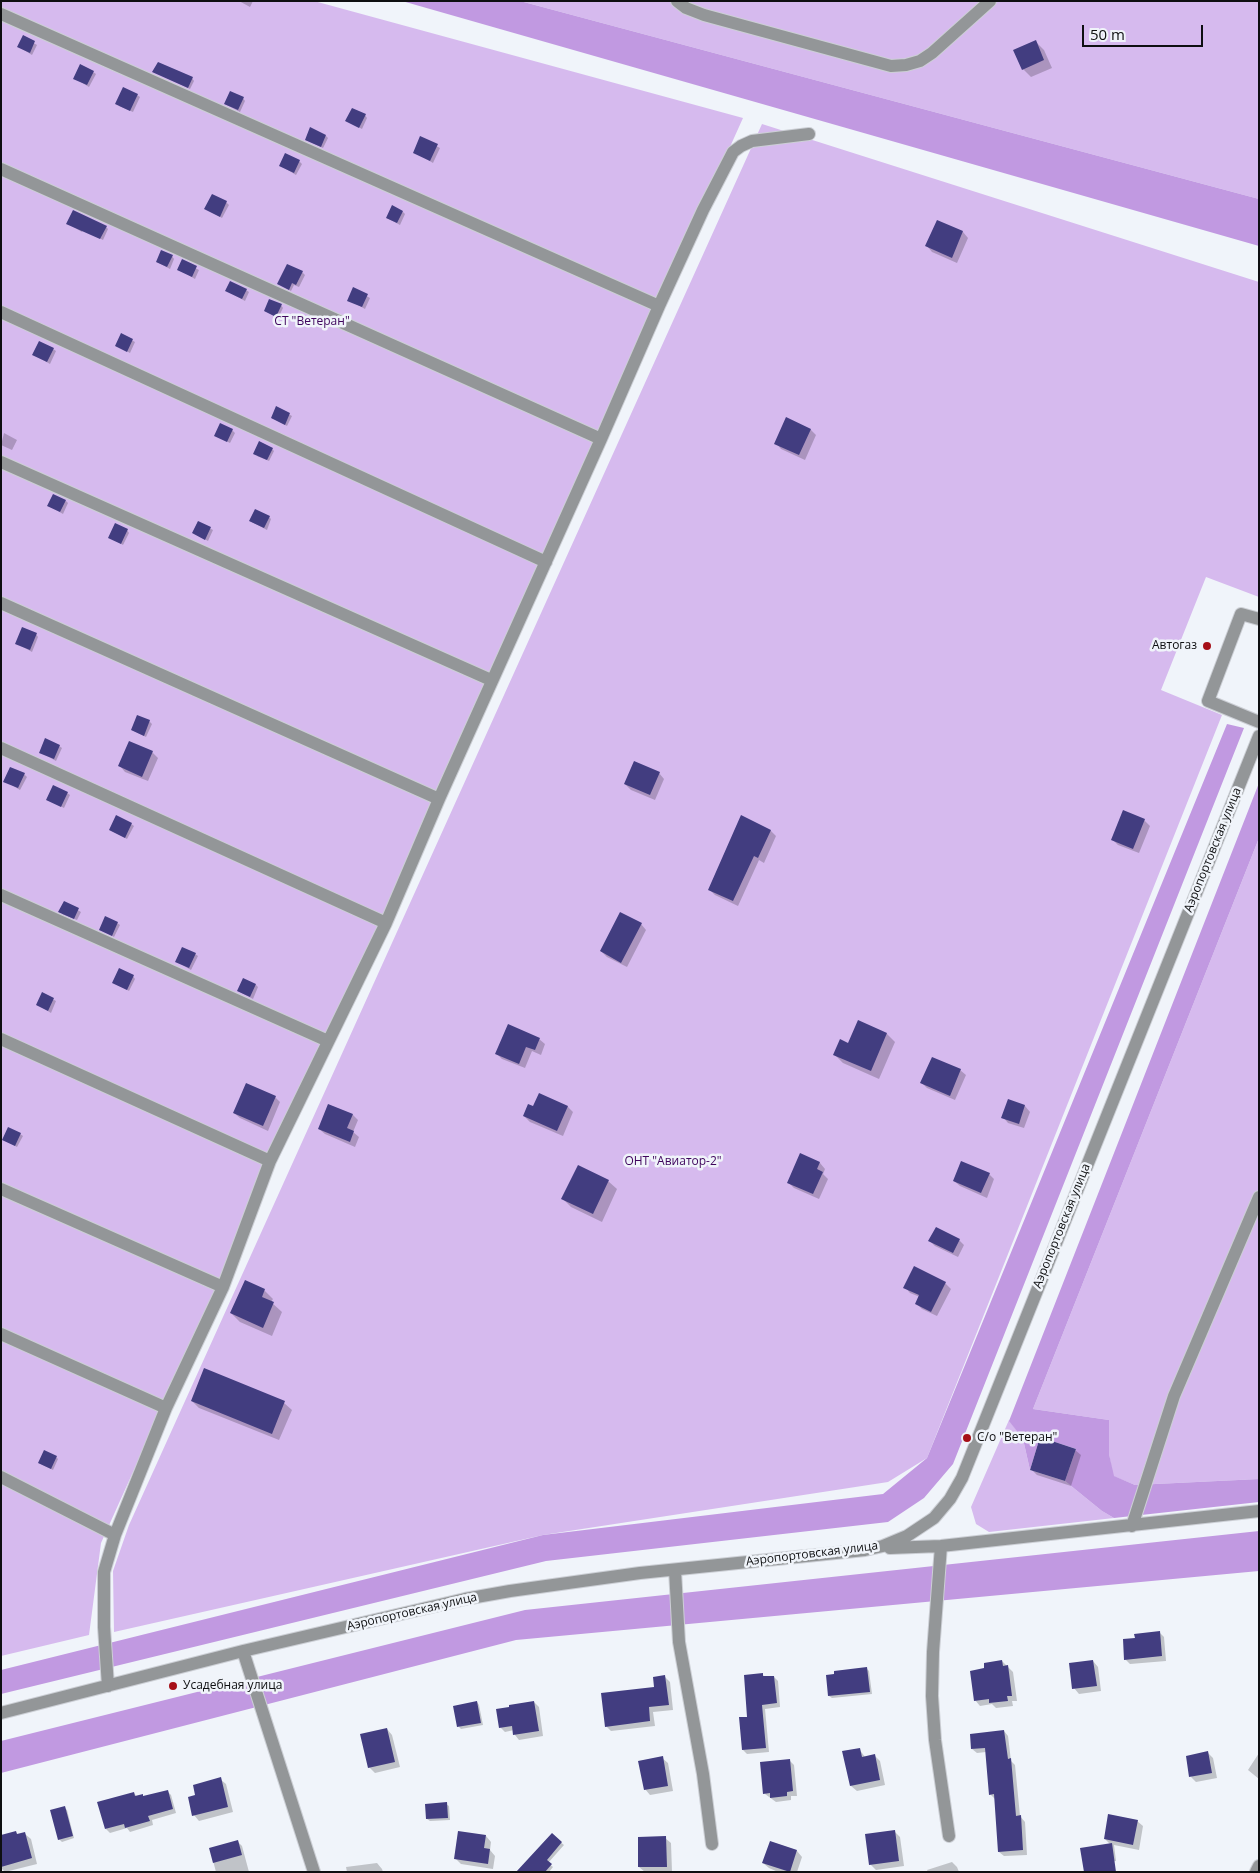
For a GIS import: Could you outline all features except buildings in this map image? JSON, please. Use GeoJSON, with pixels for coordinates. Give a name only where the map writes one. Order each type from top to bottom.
{"type":"FeatureCollection","features":[{"type":"Feature","properties":{"kind":"street"},"geometry":{"type":"LineString","coordinates":[[677,1],[686,8],[704,14],[890,66],[906,65],[920,61],[932,53],[990,1]]}},
{"type":"Feature","properties":{"kind":"street"},"geometry":{"type":"LineString","coordinates":[[1,14],[659,306]]}},
{"type":"Feature","properties":{"kind":"street"},"geometry":{"type":"LineString","coordinates":[[108,1686],[104,1627],[104,1572],[115,1535],[166,1408],[223,1287],[270,1161],[386,923],[491,680],[546,562],[659,306],[703,210],[733,152],[752,141],[809,134]]}},
{"type":"Feature","properties":{"kind":"street"},"geometry":{"type":"LineString","coordinates":[[1,169],[601,439]]}},
{"type":"Feature","properties":{"kind":"street"},"geometry":{"type":"LineString","coordinates":[[1,312],[546,562]]}},
{"type":"Feature","properties":{"kind":"street"},"geometry":{"type":"LineString","coordinates":[[1,462],[491,680]]}},
{"type":"Feature","properties":{"kind":"street"},"geometry":{"type":"LineString","coordinates":[[1,603],[439,798]]}},
{"type":"Feature","properties":{"kind":"street"},"geometry":{"type":"LineString","coordinates":[[1259,620],[1240,614],[1208,701],[1259,722]]}},
{"type":"Feature","properties":{"kind":"street","name":"Аэропортовская улица"},"geometry":{"type":"LineString","coordinates":[[1,1713],[243,1651],[465,1599],[510,1591],[675,1570],[865,1550],[889,1544],[907,1536],[934,1518],[950,1499],[962,1478],[1259,736]]}},
{"type":"Feature","properties":{"kind":"street"},"geometry":{"type":"LineString","coordinates":[[1,748],[386,923]]}},
{"type":"Feature","properties":{"kind":"street"},"geometry":{"type":"LineString","coordinates":[[1,895],[328,1041]]}},
{"type":"Feature","properties":{"kind":"street"},"geometry":{"type":"LineString","coordinates":[[1,1039],[270,1161]]}},
{"type":"Feature","properties":{"kind":"street"},"geometry":{"type":"LineString","coordinates":[[1,1189],[223,1287]]}},
{"type":"Feature","properties":{"kind":"street"},"geometry":{"type":"LineString","coordinates":[[1132,1526],[1174,1396],[1259,1197]]}},
{"type":"Feature","properties":{"kind":"street"},"geometry":{"type":"LineString","coordinates":[[1,1334],[166,1408]]}},
{"type":"Feature","properties":{"kind":"street"},"geometry":{"type":"LineString","coordinates":[[1,1477],[115,1535]]}},
{"type":"Feature","properties":{"kind":"street"},"geometry":{"type":"LineString","coordinates":[[865,1550],[941,1546],[1259,1511]]}},
{"type":"Feature","properties":{"kind":"street"},"geometry":{"type":"LineString","coordinates":[[941,1546],[932,1696],[935,1740],[949,1836]]}},
{"type":"Feature","properties":{"kind":"street"},"geometry":{"type":"LineString","coordinates":[[675,1570],[679,1642],[703,1774],[712,1844]]}},
{"type":"Feature","properties":{"kind":"street"},"geometry":{"type":"LineString","coordinates":[[243,1651],[314,1872]]}},
{"type":"Feature","properties":{"kind":"street"},"geometry":{"type":"LineString","coordinates":[[1256,1872],[1259,1866]]}},
{"type":"Feature","properties":{"kind":"green space","name":"СТ \"Ветеран\""},"geometry":{"type":"Polygon","coordinates":[[[1,1],[314,1],[743,118],[101,1543],[89,1635],[1,1656],[1,1]]]}},
{"type":"Feature","properties":{"kind":"green space"},"geometry":{"type":"Polygon","coordinates":[[[520,1],[1259,1],[1259,199],[520,1]]]}},
{"type":"Feature","properties":{"kind":"green space","name":"ОНТ \"Авиатор-2\""},"geometry":{"type":"Polygon","coordinates":[[[762,124],[1259,282],[1259,597],[1206,577],[1161,690],[1222,715],[927,1458],[888,1482],[543,1535],[114,1632],[113,1571],[129,1525],[762,124]]]}},
{"type":"Feature","properties":{"kind":"green space"},"geometry":{"type":"Polygon","coordinates":[[[1259,838],[1259,1479],[1135,1485],[1113,1476],[1109,1454],[1109,1420],[1033,1409],[1259,838]]]}},
{"type":"Feature","properties":{"kind":"green space"},"geometry":{"type":"Polygon","coordinates":[[[1009,1420],[1023,1439],[1030,1470],[1065,1481],[1102,1511],[1114,1518],[989,1532],[976,1524],[971,1507],[1009,1420]]]}},
{"type":"Feature","properties":{"kind":"shaded area"},"geometry":{"type":"Polygon","coordinates":[[[402,1],[520,1],[1259,199],[1259,246],[402,1]]]}},
{"type":"Feature","properties":{"kind":"shaded area"},"geometry":{"type":"Polygon","coordinates":[[[1227,724],[1244,728],[953,1464],[924,1498],[888,1522],[546,1561],[1,1694],[1,1670],[543,1535],[883,1494],[927,1458],[1227,724]]]}},
{"type":"Feature","properties":{"kind":"shaded area"},"geometry":{"type":"Polygon","coordinates":[[[1259,783],[1259,838],[1033,1409],[1109,1420],[1109,1454],[1114,1476],[1135,1485],[1259,1479],[1259,1502],[1114,1518],[1102,1511],[1065,1481],[1076,1449],[1040,1437],[1030,1470],[1023,1439],[1009,1421],[1259,783]]]}},
{"type":"Feature","properties":{"kind":"shaded area"},"geometry":{"type":"Polygon","coordinates":[[[1259,1531],[1259,1571],[516,1640],[1,1773],[1,1741],[525,1610],[1259,1531]]]}},
{"type":"Feature","properties":{"kind":"place","name":"Автогаз"},"geometry":{"type":"Point","coordinates":[1207,646]}},
{"type":"Feature","properties":{"kind":"place","name":"С/о \"Ветеран\""},"geometry":{"type":"Point","coordinates":[967,1438]}},
{"type":"Feature","properties":{"kind":"place","name":"Усадебная улица"},"geometry":{"type":"Point","coordinates":[173,1686]}}]}
